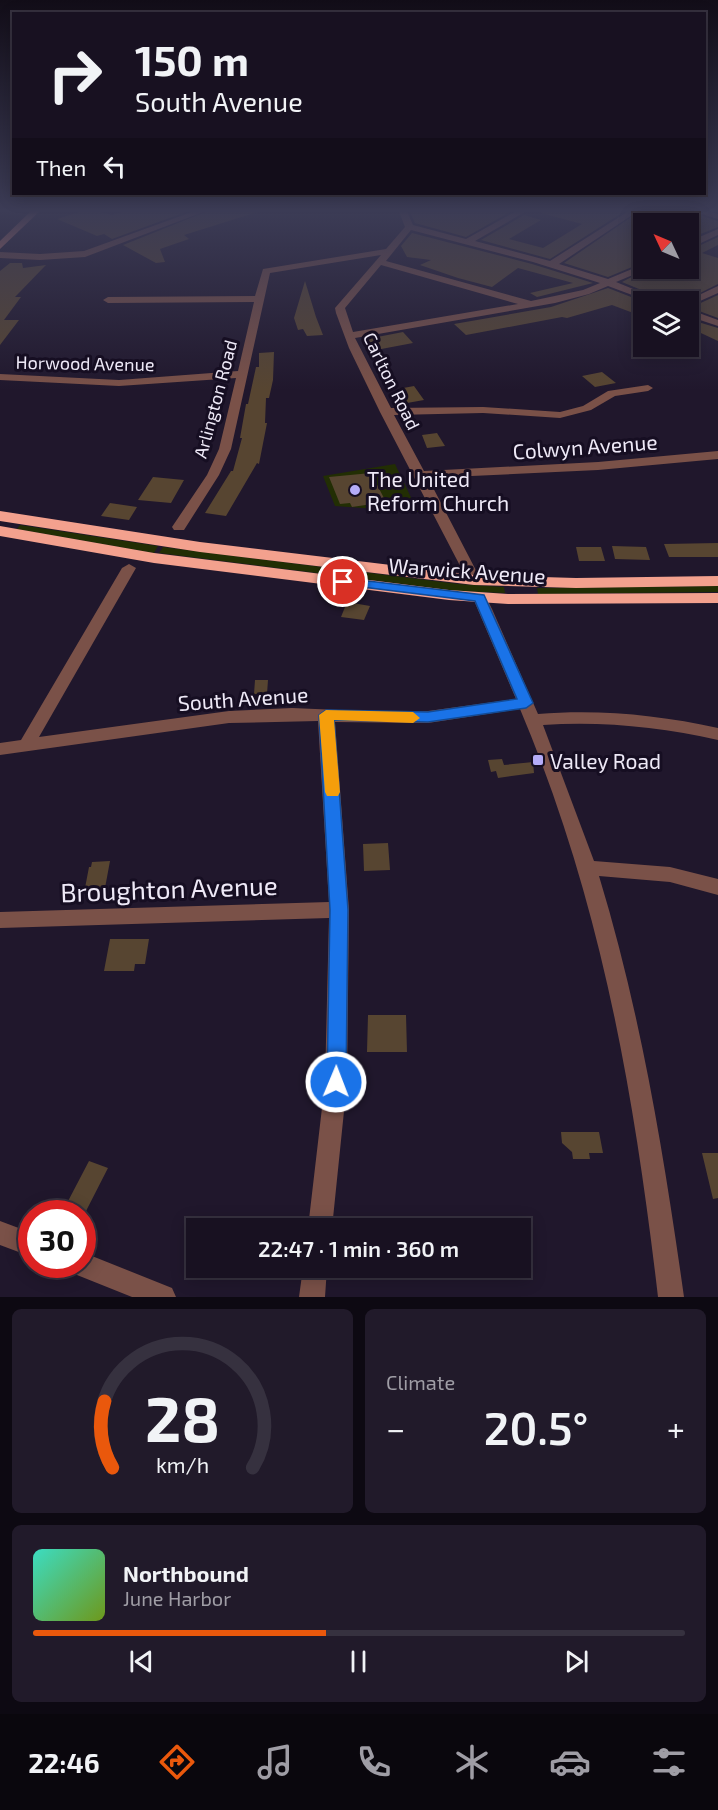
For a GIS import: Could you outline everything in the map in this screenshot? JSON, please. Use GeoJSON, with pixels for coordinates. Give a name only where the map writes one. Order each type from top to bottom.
{"type":"FeatureCollection","features":[{"type":"Feature","properties":{"kind":"highway","name":"Warwick Avenue"},"geometry":{"type":"LineString","coordinates":[[0,516],[200,547],[474,580],[576,583],[718,581]]}},
{"type":"Feature","properties":{"kind":"highway","name":"Warwick Avenue"},"geometry":{"type":"LineString","coordinates":[[0,531],[154,558],[480,598],[641,600],[718,598]]}},
{"type":"Feature","properties":{"kind":"street","name":"Arlington Road"},"geometry":{"type":"LineString","coordinates":[[179,527],[220,462],[266,271],[275,270]]}},
{"type":"Feature","properties":{"kind":"street","name":"Carlton Road"},"geometry":{"type":"LineString","coordinates":[[373,270],[340,308],[349,336],[474,580]]}},
{"type":"Feature","properties":{"kind":"street"},"geometry":{"type":"LineString","coordinates":[[407,270],[532,305]]}},
{"type":"Feature","properties":{"kind":"street"},"geometry":{"type":"LineString","coordinates":[[570,270],[634,291]]}},
{"type":"Feature","properties":{"kind":"street"},"geometry":{"type":"LineString","coordinates":[[349,336],[532,305],[576,295],[633,272]]}},
{"type":"Feature","properties":{"kind":"street"},"geometry":{"type":"LineString","coordinates":[[699,298],[718,289]]}},
{"type":"Feature","properties":{"kind":"street"},"geometry":{"type":"LineString","coordinates":[[108,300],[260,299]]}},
{"type":"Feature","properties":{"kind":"street"},"geometry":{"type":"LineString","coordinates":[[699,316],[718,323]]}},
{"type":"Feature","properties":{"kind":"street","name":"Horwood Avenue"},"geometry":{"type":"LineString","coordinates":[[0,377],[119,383],[242,374]]}},
{"type":"Feature","properties":{"kind":"street"},"geometry":{"type":"LineString","coordinates":[[386,412],[483,410],[560,415],[587,408],[612,393],[649,388]]}},
{"type":"Feature","properties":{"kind":"street","name":"Colwyn Avenue"},"geometry":{"type":"LineString","coordinates":[[419,475],[587,466],[718,455]]}},
{"type":"Feature","properties":{"kind":"street"},"geometry":{"type":"LineString","coordinates":[[26,746],[129,568]]}},
{"type":"Feature","properties":{"kind":"street"},"geometry":{"type":"LineString","coordinates":[[480,598],[551,762],[588,868],[608,940],[627,1018],[656,1189],[671,1297]]}},
{"type":"Feature","properties":{"kind":"street","name":"South Avenue"},"geometry":{"type":"LineString","coordinates":[[0,749],[229,717],[282,714],[428,717],[530,711],[560,717],[637,721],[687,727],[718,734]]}},
{"type":"Feature","properties":{"kind":"street"},"geometry":{"type":"LineString","coordinates":[[321,1218],[336,1082],[339,910],[326,715]]}},
{"type":"Feature","properties":{"kind":"street"},"geometry":{"type":"LineString","coordinates":[[588,868],[653,873],[695,880],[718,887]]}},
{"type":"Feature","properties":{"kind":"street","name":"Broughton Avenue"},"geometry":{"type":"LineString","coordinates":[[0,920],[339,910]]}},
{"type":"Feature","properties":{"kind":"street"},"geometry":{"type":"LineString","coordinates":[[0,1233],[18,1240]]}},
{"type":"Feature","properties":{"kind":"street"},"geometry":{"type":"LineString","coordinates":[[96,1270],[163,1297]]}},
{"type":"Feature","properties":{"kind":"street"},"geometry":{"type":"LineString","coordinates":[[312,1297],[314,1278]]}},
{"type":"Feature","properties":{"kind":"green space"},"geometry":{"type":"Polygon","coordinates":[[[395,464],[418,512],[335,506],[323,476],[395,464]]]}},
{"type":"Feature","properties":{"kind":"green space"},"geometry":{"type":"Polygon","coordinates":[[[20,525],[158,546],[154,553],[17,529],[20,525]]]}},
{"type":"Feature","properties":{"kind":"green space"},"geometry":{"type":"Polygon","coordinates":[[[163,547],[458,584],[504,587],[505,593],[458,591],[159,553],[163,547]]]}},
{"type":"Feature","properties":{"kind":"green space"},"geometry":{"type":"Polygon","coordinates":[[[718,586],[718,592],[538,594],[537,588],[718,586]]]}},
{"type":"Feature","properties":{"kind":"building"},"geometry":{"type":"Polygon","coordinates":[[[42,270],[15,297],[21,297],[4,320],[19,320],[0,345],[0,271],[42,270]]]}},
{"type":"Feature","properties":{"kind":"building"},"geometry":{"type":"Polygon","coordinates":[[[433,270],[516,270],[492,287],[433,270]]]}},
{"type":"Feature","properties":{"kind":"building"},"geometry":{"type":"Polygon","coordinates":[[[524,270],[550,270],[593,283],[537,297],[530,293],[573,283],[524,270]]]}},
{"type":"Feature","properties":{"kind":"building"},"geometry":{"type":"Polygon","coordinates":[[[585,270],[626,270],[608,277],[585,270]]]}},
{"type":"Feature","properties":{"kind":"building"},"geometry":{"type":"Polygon","coordinates":[[[699,270],[718,270],[718,284],[699,294],[699,291],[644,291],[622,282],[633,276],[633,279],[699,279],[699,270]]]}},
{"type":"Feature","properties":{"kind":"building"},"geometry":{"type":"Polygon","coordinates":[[[305,281],[323,335],[307,336],[303,329],[298,330],[294,318],[305,281]]]}},
{"type":"Feature","properties":{"kind":"building"},"geometry":{"type":"Polygon","coordinates":[[[608,288],[633,298],[633,313],[612,305],[567,318],[562,317],[466,335],[454,324],[551,307],[608,288]]]}},
{"type":"Feature","properties":{"kind":"building"},"geometry":{"type":"Polygon","coordinates":[[[718,295],[718,318],[699,311],[699,304],[718,295]]]}},
{"type":"Feature","properties":{"kind":"building"},"geometry":{"type":"Polygon","coordinates":[[[699,322],[718,328],[718,341],[699,332],[699,322]]]}},
{"type":"Feature","properties":{"kind":"building"},"geometry":{"type":"Polygon","coordinates":[[[403,332],[413,343],[376,350],[367,339],[403,332]]]}},
{"type":"Feature","properties":{"kind":"building"},"geometry":{"type":"Polygon","coordinates":[[[274,352],[273,380],[269,398],[266,398],[265,423],[267,423],[259,464],[257,463],[226,516],[205,513],[233,471],[242,438],[240,438],[246,404],[248,404],[256,367],[259,367],[259,353],[274,352]]]}},
{"type":"Feature","properties":{"kind":"building"},"geometry":{"type":"Polygon","coordinates":[[[602,372],[616,383],[595,387],[582,376],[602,372]]]}},
{"type":"Feature","properties":{"kind":"building"},"geometry":{"type":"Polygon","coordinates":[[[414,386],[424,400],[407,403],[398,389],[414,386]]]}},
{"type":"Feature","properties":{"kind":"building"},"geometry":{"type":"Polygon","coordinates":[[[437,433],[445,446],[427,448],[422,435],[437,433]]]}},
{"type":"Feature","properties":{"kind":"building","name":"The United Reform Church"},"geometry":{"type":"Polygon","coordinates":[[[371,473],[386,502],[352,507],[350,503],[340,504],[329,477],[371,473]]]}},
{"type":"Feature","properties":{"kind":"building"},"geometry":{"type":"Polygon","coordinates":[[[153,477],[184,480],[171,503],[138,500],[153,477]]]}},
{"type":"Feature","properties":{"kind":"building"},"geometry":{"type":"Polygon","coordinates":[[[110,503],[137,507],[129,520],[101,516],[110,503]]]}},
{"type":"Feature","properties":{"kind":"building"},"geometry":{"type":"Polygon","coordinates":[[[718,543],[718,557],[669,557],[664,544],[718,543]]]}},
{"type":"Feature","properties":{"kind":"building"},"geometry":{"type":"Polygon","coordinates":[[[612,546],[646,547],[650,560],[615,559],[612,546]]]}},
{"type":"Feature","properties":{"kind":"building"},"geometry":{"type":"Polygon","coordinates":[[[576,547],[601,547],[605,561],[579,561],[576,547]]]}},
{"type":"Feature","properties":{"kind":"building"},"geometry":{"type":"Polygon","coordinates":[[[347,602],[370,606],[364,620],[341,617],[347,602]]]}},
{"type":"Feature","properties":{"kind":"building"},"geometry":{"type":"Polygon","coordinates":[[[255,680],[268,680],[267,694],[254,694],[255,680]]]}},
{"type":"Feature","properties":{"kind":"building"},"geometry":{"type":"Polygon","coordinates":[[[502,759],[504,765],[533,762],[534,773],[498,778],[496,771],[491,772],[488,760],[502,759]]]}},
{"type":"Feature","properties":{"kind":"building"},"geometry":{"type":"Polygon","coordinates":[[[388,843],[390,870],[364,871],[363,844],[388,843]]]}},
{"type":"Feature","properties":{"kind":"building"},"geometry":{"type":"Polygon","coordinates":[[[110,861],[105,888],[85,888],[92,862],[110,861]]]}},
{"type":"Feature","properties":{"kind":"building"},"geometry":{"type":"Polygon","coordinates":[[[110,939],[149,939],[145,964],[135,964],[134,971],[104,971],[110,939]]]}},
{"type":"Feature","properties":{"kind":"building"},"geometry":{"type":"Polygon","coordinates":[[[368,1015],[406,1015],[407,1052],[367,1052],[368,1015]]]}},
{"type":"Feature","properties":{"kind":"building"},"geometry":{"type":"Polygon","coordinates":[[[561,1132],[599,1132],[603,1153],[589,1153],[590,1159],[573,1159],[572,1152],[562,1143],[561,1132]]]}},
{"type":"Feature","properties":{"kind":"building"},"geometry":{"type":"Polygon","coordinates":[[[702,1153],[718,1153],[718,1198],[713,1199],[702,1153]]]}},
{"type":"Feature","properties":{"kind":"building"},"geometry":{"type":"Polygon","coordinates":[[[89,1161],[108,1168],[92,1200],[69,1200],[89,1161]]]}},
{"type":"Feature","properties":{"kind":"slow traffic"},"geometry":{"type":"LineString","coordinates":[[333,792],[326,715],[413,718]]}},
{"type":"Feature","properties":{"kind":"place","name":"The United Reform Church"},"geometry":{"type":"Point","coordinates":[355,490]}},
{"type":"Feature","properties":{"kind":"place","name":"Valley Road"},"geometry":{"type":"Point","coordinates":[538,760]}},
{"type":"Feature","properties":{"kind":"route"},"geometry":{"type":"LineString","coordinates":[[336,1082],[339,910],[334,806],[326,715],[428,717],[526,703],[480,598],[343,582]]}}]}
